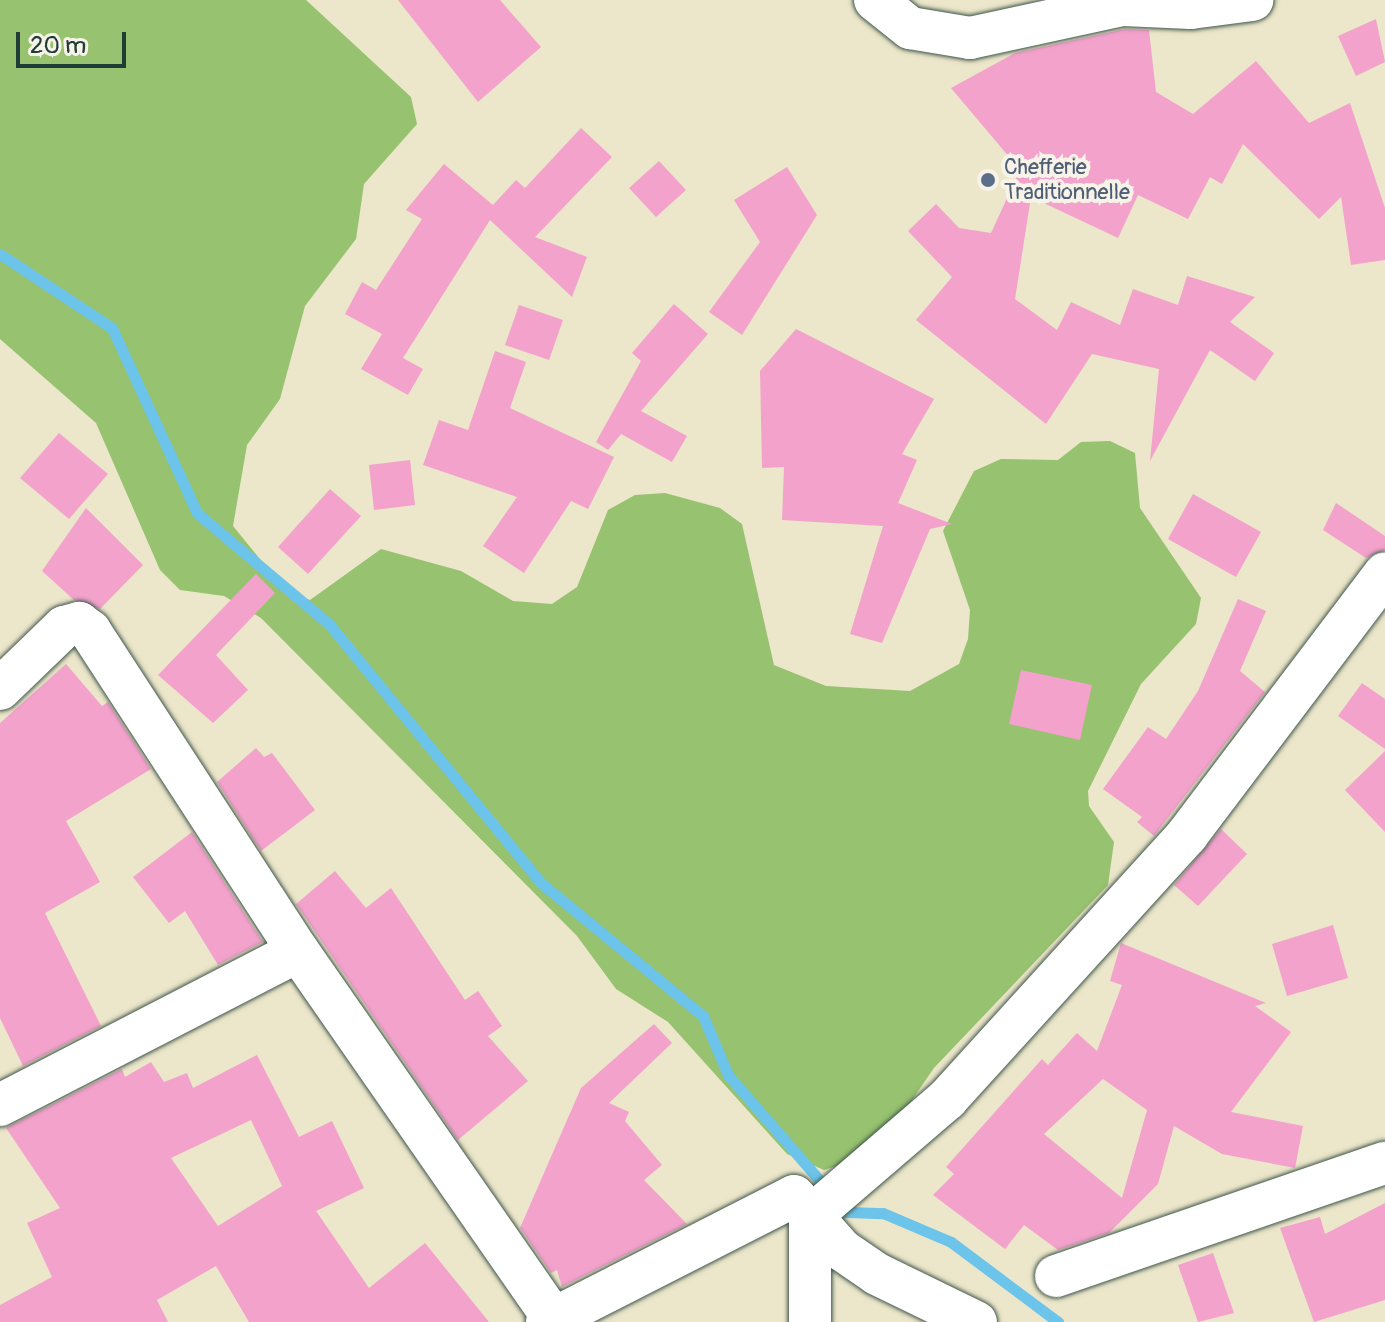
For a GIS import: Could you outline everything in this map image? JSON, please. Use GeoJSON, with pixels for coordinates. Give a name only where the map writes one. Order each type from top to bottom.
{"type":"FeatureCollection","features":[{"type":"Feature","properties":{"kind":"street"},"geometry":{"type":"LineString","coordinates":[[875,0],[910,28],[970,38],[1123,5],[1191,8],[1252,0]]}},
{"type":"Feature","properties":{"kind":"street"},"geometry":{"type":"LineString","coordinates":[[810,1322],[810,1217],[947,1099],[1187,835],[1385,573]]}},
{"type":"Feature","properties":{"kind":"street"},"geometry":{"type":"LineString","coordinates":[[0,689],[64,627],[79,623],[90,631],[298,951],[551,1320],[794,1196],[810,1217],[877,1274],[976,1322]]}},
{"type":"Feature","properties":{"kind":"street"},"geometry":{"type":"LineString","coordinates":[[0,1105],[298,951]]}},
{"type":"Feature","properties":{"kind":"street"},"geometry":{"type":"LineString","coordinates":[[1056,1276],[1385,1163]]}},
{"type":"Feature","properties":{"kind":"green space"},"geometry":{"type":"Polygon","coordinates":[[[0,0],[306,0],[411,97],[417,124],[364,184],[356,239],[305,306],[280,399],[247,445],[233,526],[285,590],[310,600],[381,549],[461,571],[513,601],[552,604],[577,587],[608,510],[635,495],[665,493],[720,508],[742,524],[774,665],[826,686],[910,691],[959,664],[968,639],[970,610],[943,531],[974,471],[1001,459],[1058,460],[1081,442],[1110,441],[1135,453],[1140,508],[1201,598],[1196,624],[1141,684],[1088,791],[1089,806],[1114,842],[1108,885],[934,1068],[901,1116],[850,1162],[824,1170],[787,1154],[668,1022],[616,989],[577,936],[261,618],[224,596],[180,590],[160,570],[96,423],[0,339],[0,0]]]}},
{"type":"Feature","properties":{"kind":"building"},"geometry":{"type":"Polygon","coordinates":[[[398,0],[500,0],[541,47],[478,102],[398,0]]]}},
{"type":"Feature","properties":{"kind":"building"},"geometry":{"type":"Polygon","coordinates":[[[1376,19],[1385,62],[1356,76],[1338,36],[1376,19]]]}},
{"type":"Feature","properties":{"kind":"building"},"geometry":{"type":"Polygon","coordinates":[[[1125,29],[1149,30],[1156,92],[1193,114],[1256,61],[1309,123],[1350,103],[1385,208],[1385,260],[1351,265],[1341,197],[1319,219],[1243,144],[1222,184],[1210,177],[1188,219],[1138,195],[1118,238],[1031,197],[1015,299],[1057,330],[1071,302],[1120,325],[1133,289],[1178,305],[1187,276],[1255,297],[1230,322],[1274,353],[1255,381],[1210,350],[1150,461],[1159,369],[1092,354],[1046,424],[916,320],[952,277],[908,231],[936,204],[959,228],[991,233],[1020,170],[951,88],[1015,53],[1125,29]]]}},
{"type":"Feature","properties":{"kind":"building"},"geometry":{"type":"Polygon","coordinates":[[[581,128],[612,157],[535,237],[587,257],[572,297],[490,220],[403,358],[423,369],[408,395],[361,369],[382,334],[345,314],[362,282],[376,290],[422,219],[406,210],[444,164],[493,205],[516,180],[525,188],[581,128]]]}},
{"type":"Feature","properties":{"kind":"building"},"geometry":{"type":"Polygon","coordinates":[[[659,161],[686,190],[656,217],[629,188],[659,161]]]}},
{"type":"Feature","properties":{"kind":"building"},"geometry":{"type":"Polygon","coordinates":[[[787,167],[817,215],[742,335],[709,312],[760,242],[734,200],[787,167]]]}},
{"type":"Feature","properties":{"kind":"building"},"geometry":{"type":"Polygon","coordinates":[[[674,304],[708,334],[641,411],[687,436],[672,462],[621,434],[608,450],[596,442],[641,361],[632,353],[674,304]]]}},
{"type":"Feature","properties":{"kind":"building"},"geometry":{"type":"Polygon","coordinates":[[[519,305],[563,320],[549,360],[505,345],[519,305]]]}},
{"type":"Feature","properties":{"kind":"building"},"geometry":{"type":"Polygon","coordinates":[[[796,329],[934,399],[902,454],[917,460],[898,503],[952,524],[930,529],[882,643],[850,634],[883,526],[782,520],[784,467],[762,468],[760,371],[796,329]]]}},
{"type":"Feature","properties":{"kind":"building"},"geometry":{"type":"Polygon","coordinates":[[[495,351],[526,362],[510,408],[614,457],[588,509],[571,501],[524,573],[483,546],[517,497],[423,465],[439,420],[468,430],[495,351]]]}},
{"type":"Feature","properties":{"kind":"building"},"geometry":{"type":"Polygon","coordinates":[[[59,433],[108,474],[69,519],[20,478],[59,433]]]}},
{"type":"Feature","properties":{"kind":"building"},"geometry":{"type":"Polygon","coordinates":[[[410,460],[415,505],[374,510],[369,465],[410,460]]]}},
{"type":"Feature","properties":{"kind":"building"},"geometry":{"type":"Polygon","coordinates":[[[330,489],[361,516],[308,574],[278,547],[330,489]]]}},
{"type":"Feature","properties":{"kind":"building"},"geometry":{"type":"Polygon","coordinates":[[[1193,494],[1261,532],[1236,577],[1168,539],[1193,494]]]}},
{"type":"Feature","properties":{"kind":"building"},"geometry":{"type":"Polygon","coordinates":[[[1336,503],[1385,536],[1385,550],[1366,558],[1323,530],[1336,503]]]}},
{"type":"Feature","properties":{"kind":"building"},"geometry":{"type":"Polygon","coordinates":[[[86,508],[143,565],[100,609],[74,600],[42,571],[86,508]]]}},
{"type":"Feature","properties":{"kind":"building"},"geometry":{"type":"Polygon","coordinates":[[[256,574],[275,593],[216,655],[248,690],[213,723],[158,675],[256,574]]]}},
{"type":"Feature","properties":{"kind":"building"},"geometry":{"type":"Polygon","coordinates":[[[1238,599],[1266,611],[1240,671],[1265,692],[1154,836],[1137,822],[1142,817],[1103,789],[1148,727],[1166,739],[1198,691],[1238,599]]]}},
{"type":"Feature","properties":{"kind":"building"},"geometry":{"type":"Polygon","coordinates":[[[66,664],[102,706],[108,702],[151,769],[66,821],[100,882],[45,913],[101,1026],[23,1066],[0,1018],[0,723],[66,664]]]}},
{"type":"Feature","properties":{"kind":"building"},"geometry":{"type":"Polygon","coordinates":[[[1021,670],[1092,685],[1080,740],[1009,724],[1021,670]]]}},
{"type":"Feature","properties":{"kind":"building"},"geometry":{"type":"Polygon","coordinates":[[[1362,683],[1385,699],[1385,749],[1338,716],[1362,683]]]}},
{"type":"Feature","properties":{"kind":"building"},"geometry":{"type":"Polygon","coordinates":[[[256,748],[264,757],[272,753],[315,810],[261,851],[217,782],[256,748]]]}},
{"type":"Feature","properties":{"kind":"building"},"geometry":{"type":"Polygon","coordinates":[[[1385,751],[1385,832],[1345,790],[1385,751]]]}},
{"type":"Feature","properties":{"kind":"building"},"geometry":{"type":"Polygon","coordinates":[[[1221,829],[1247,854],[1198,906],[1174,885],[1221,829]]]}},
{"type":"Feature","properties":{"kind":"building"},"geometry":{"type":"Polygon","coordinates":[[[192,832],[263,942],[218,965],[185,911],[169,923],[133,877],[192,832]]]}},
{"type":"Feature","properties":{"kind":"building"},"geometry":{"type":"Polygon","coordinates":[[[335,871],[366,908],[391,888],[465,1000],[478,991],[502,1026],[488,1036],[528,1081],[458,1140],[296,904],[335,871]]]}},
{"type":"Feature","properties":{"kind":"building"},"geometry":{"type":"Polygon","coordinates":[[[1333,925],[1348,978],[1287,996],[1272,944],[1333,925]]]}},
{"type":"Feature","properties":{"kind":"building"},"geometry":{"type":"Polygon","coordinates":[[[1121,943],[1266,1003],[1255,1006],[1291,1032],[1231,1112],[1303,1126],[1295,1168],[1222,1154],[1174,1126],[1158,1184],[1109,1233],[1058,1250],[1024,1225],[1005,1249],[933,1195],[954,1174],[946,1167],[1042,1059],[1048,1065],[1077,1033],[1097,1051],[1122,985],[1110,981],[1121,943]],[[1103,1079],[1044,1134],[1122,1198],[1147,1110],[1103,1079]]]}},
{"type":"Feature","properties":{"kind":"building"},"geometry":{"type":"Polygon","coordinates":[[[654,1024],[672,1043],[609,1103],[629,1112],[625,1121],[662,1165],[644,1180],[687,1224],[562,1287],[557,1270],[551,1273],[520,1228],[581,1088],[654,1024]]]}},
{"type":"Feature","properties":{"kind":"building"},"geometry":{"type":"Polygon","coordinates":[[[257,1055],[299,1137],[332,1121],[364,1188],[316,1211],[369,1288],[425,1243],[489,1322],[249,1322],[216,1266],[157,1300],[168,1322],[0,1322],[0,1305],[52,1277],[27,1223],[60,1208],[6,1128],[122,1069],[125,1077],[151,1062],[164,1082],[187,1073],[193,1088],[257,1055]],[[251,1120],[171,1158],[218,1226],[282,1186],[251,1120]]]}},
{"type":"Feature","properties":{"kind":"building"},"geometry":{"type":"Polygon","coordinates":[[[1385,1203],[1385,1300],[1314,1322],[1280,1228],[1320,1217],[1325,1234],[1385,1203]]]}},
{"type":"Feature","properties":{"kind":"building"},"geometry":{"type":"Polygon","coordinates":[[[1213,1253],[1234,1313],[1198,1322],[1178,1265],[1213,1253]]]}},
{"type":"Feature","properties":{"kind":"waterway"},"geometry":{"type":"LineString","coordinates":[[0,254],[112,328],[197,513],[329,624],[541,883],[703,1016],[728,1075],[828,1190]]}},
{"type":"Feature","properties":{"kind":"waterway"},"geometry":{"type":"LineString","coordinates":[[839,1203],[847,1212],[883,1213],[951,1242],[1058,1322]]}},
{"type":"Feature","properties":{"kind":"place","name":"Chefferie Traditionnelle"},"geometry":{"type":"Point","coordinates":[988,180]}}]}
